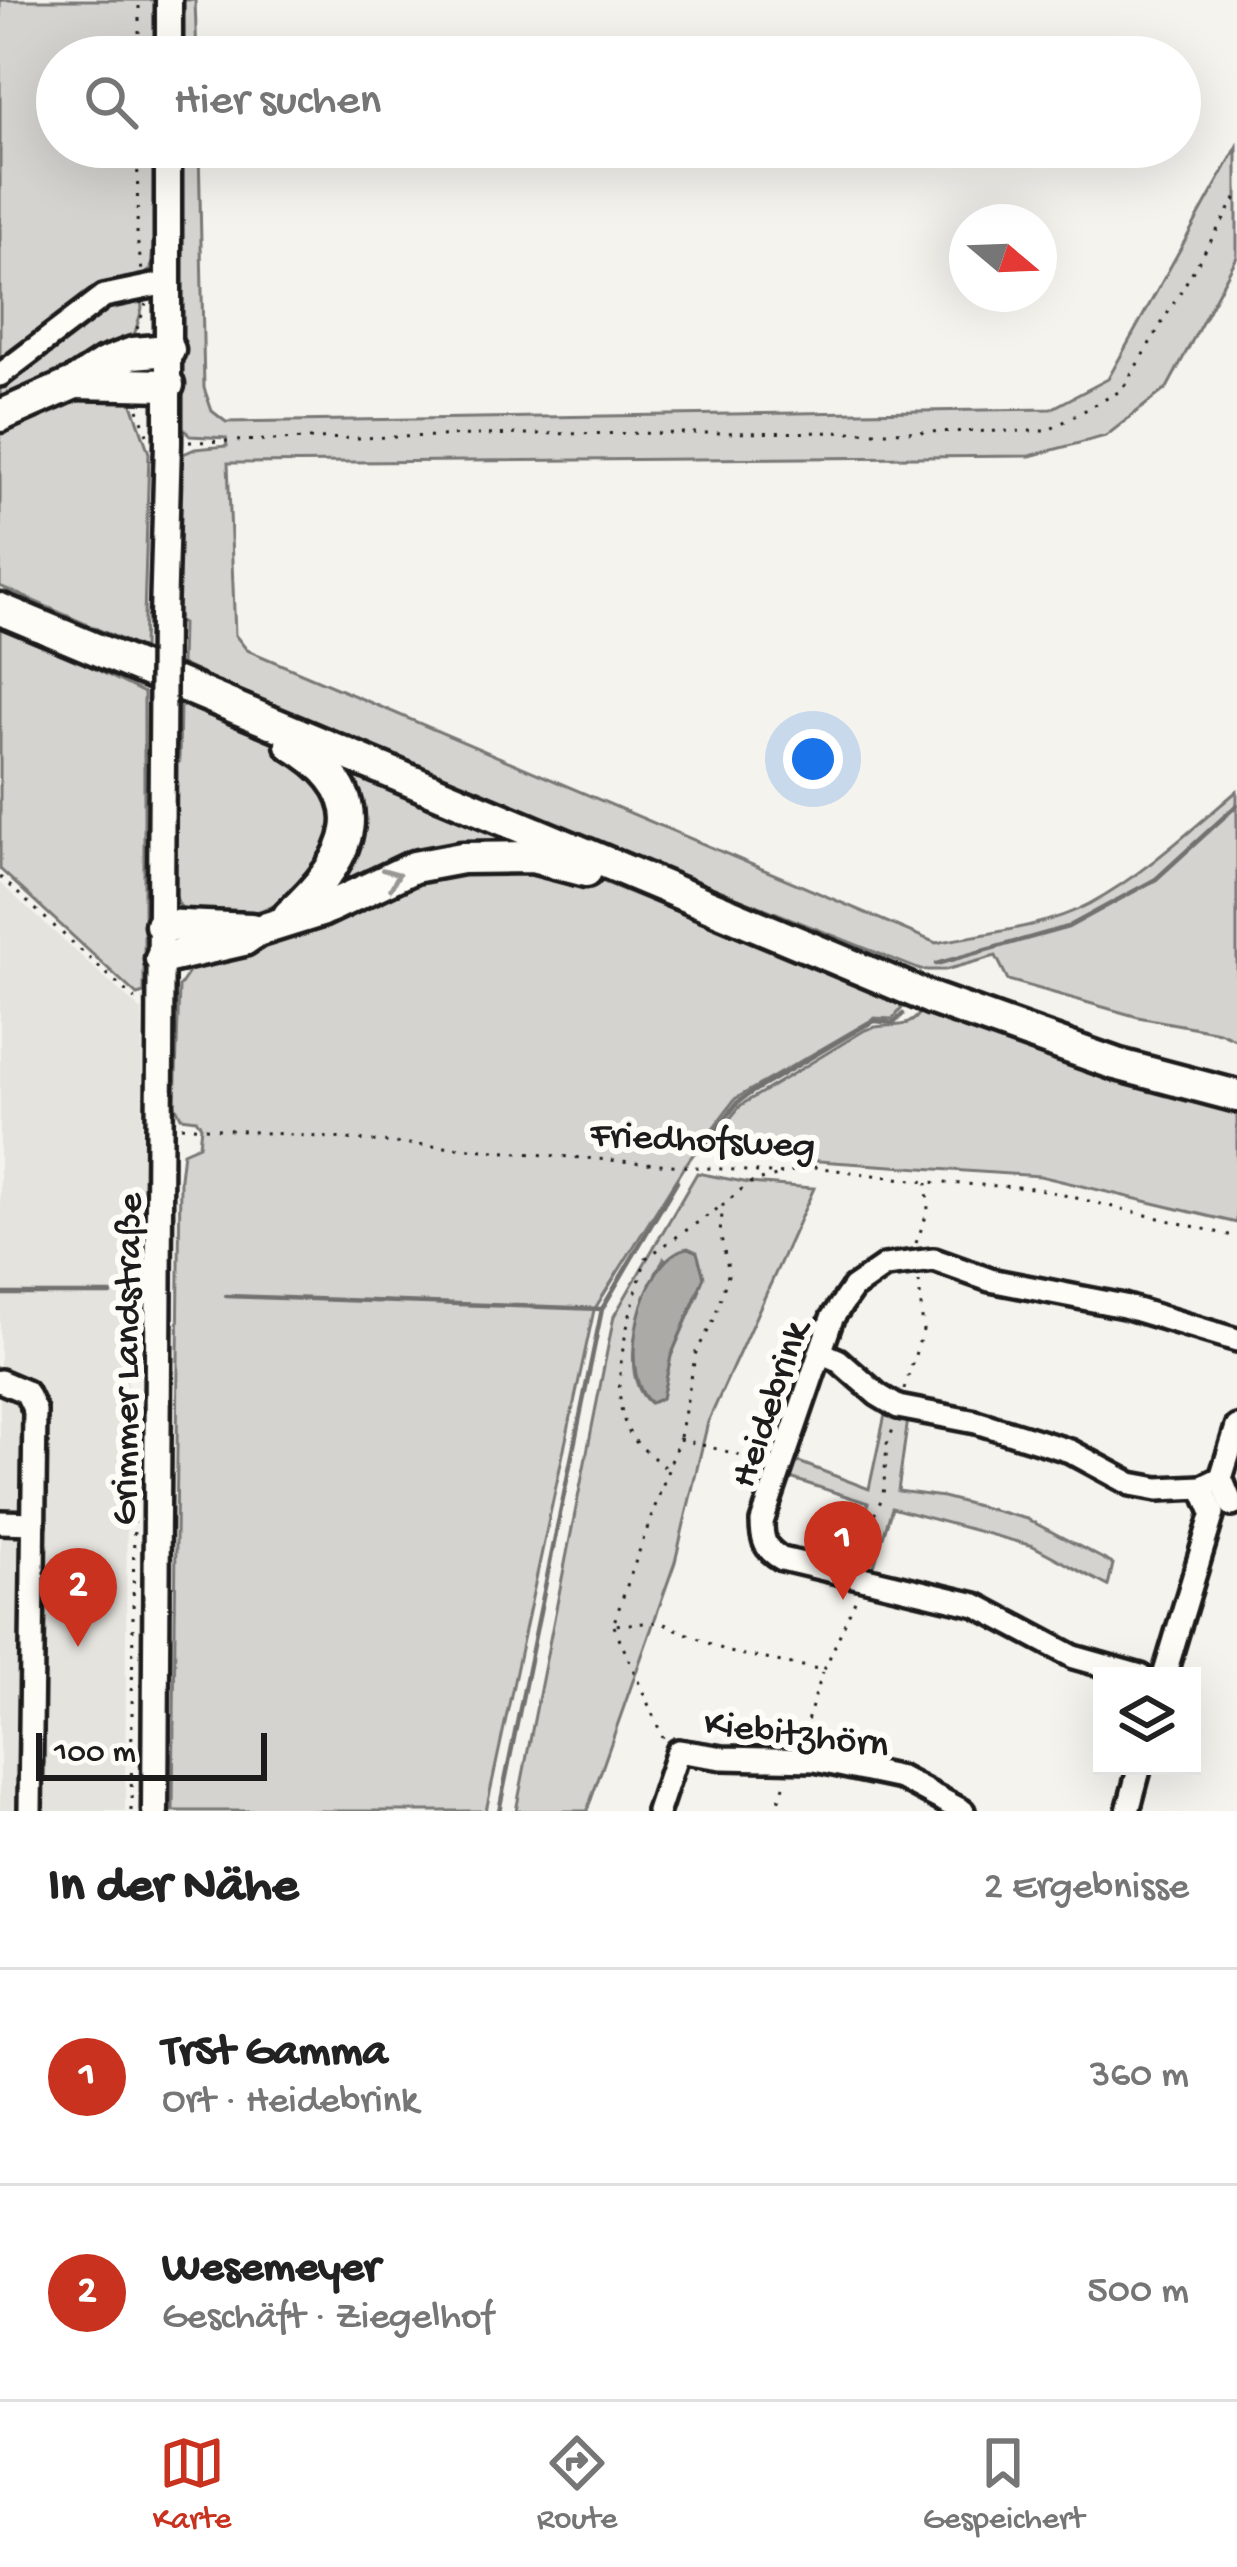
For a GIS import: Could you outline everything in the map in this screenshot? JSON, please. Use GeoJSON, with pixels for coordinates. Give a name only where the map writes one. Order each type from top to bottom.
{"type":"FeatureCollection","features":[{"type":"Feature","properties":{"kind":"highway"},"geometry":{"type":"LineString","coordinates":[[0,416],[104,364],[133,353],[169,350]]}},
{"type":"Feature","properties":{"kind":"highway"},"geometry":{"type":"LineString","coordinates":[[75,382],[168,385]]}},
{"type":"Feature","properties":{"kind":"highway"},"geometry":{"type":"LineString","coordinates":[[0,595],[86,645]]}},
{"type":"Feature","properties":{"kind":"highway"},"geometry":{"type":"LineString","coordinates":[[0,609],[930,998],[1116,1064],[1237,1096]]}},
{"type":"Feature","properties":{"kind":"highway"},"geometry":{"type":"LineString","coordinates":[[161,959],[244,940],[271,925],[327,879],[346,834],[343,798],[326,767],[211,696]]}},
{"type":"Feature","properties":{"kind":"highway"},"geometry":{"type":"LineString","coordinates":[[161,925],[271,925],[321,911],[414,867],[462,858],[532,857],[572,866],[669,903],[700,903]]}},
{"type":"Feature","properties":{"kind":"main road"},"geometry":{"type":"LineString","coordinates":[[169,36],[170,0]]}},
{"type":"Feature","properties":{"kind":"main road","name":"Grimmer Landstraße"},"geometry":{"type":"LineString","coordinates":[[155,1811],[168,168]]}},
{"type":"Feature","properties":{"kind":"street"},"geometry":{"type":"LineString","coordinates":[[0,375],[104,296],[167,284]]}},
{"type":"Feature","properties":{"kind":"street"},"geometry":{"type":"LineString","coordinates":[[916,1260],[934,1260],[990,1280],[1124,1306],[1237,1340]]}},
{"type":"Feature","properties":{"kind":"street","name":"Heidebrink"},"geometry":{"type":"LineString","coordinates":[[916,1260],[885,1266],[854,1288],[832,1318],[762,1522],[762,1539],[768,1551],[782,1559],[976,1605],[1074,1657],[1109,1667]]}},
{"type":"Feature","properties":{"kind":"street"},"geometry":{"type":"LineString","coordinates":[[822,1353],[898,1407],[976,1422],[1070,1451],[1130,1484],[1158,1490],[1211,1482]]}},
{"type":"Feature","properties":{"kind":"street"},"geometry":{"type":"LineString","coordinates":[[0,1381],[26,1392],[35,1411],[30,1811]]}},
{"type":"Feature","properties":{"kind":"street"},"geometry":{"type":"LineString","coordinates":[[1211,1482],[1237,1427]]}},
{"type":"Feature","properties":{"kind":"street"},"geometry":{"type":"LineString","coordinates":[[1167,1667],[1228,1509],[1211,1482]]}},
{"type":"Feature","properties":{"kind":"street"},"geometry":{"type":"LineString","coordinates":[[0,1522],[34,1523]]}},
{"type":"Feature","properties":{"kind":"street","name":"Kiebitzhörn"},"geometry":{"type":"LineString","coordinates":[[658,1811],[673,1760],[679,1751],[689,1750],[723,1758],[815,1760],[901,1778],[963,1811]]}},
{"type":"Feature","properties":{"kind":"street"},"geometry":{"type":"LineString","coordinates":[[1127,1811],[1137,1775]]}},
{"type":"Feature","properties":{"kind":"path"},"geometry":{"type":"LineString","coordinates":[[139,0],[139,36]]}},
{"type":"Feature","properties":{"kind":"path"},"geometry":{"type":"LineString","coordinates":[[168,443],[521,434],[1047,431],[1122,390],[1237,197]]}},
{"type":"Feature","properties":{"kind":"path"},"geometry":{"type":"LineString","coordinates":[[0,877],[135,1000],[148,1008],[163,1008]]}},
{"type":"Feature","properties":{"kind":"path","name":"Friedhofsweg"},"geometry":{"type":"LineString","coordinates":[[162,1124],[784,1174],[806,1166],[1035,1188],[1237,1237]]}},
{"type":"Feature","properties":{"kind":"path"},"geometry":{"type":"LineString","coordinates":[[667,1469],[631,1436],[621,1390],[624,1335],[646,1258],[748,1183],[784,1174]]}},
{"type":"Feature","properties":{"kind":"path"},"geometry":{"type":"LineString","coordinates":[[613,1625],[660,1622],[729,1652],[824,1670],[856,1598],[853,1576],[859,1545],[883,1496],[887,1444],[923,1330],[916,1234],[930,1199],[927,1181]]}},
{"type":"Feature","properties":{"kind":"path"},"geometry":{"type":"LineString","coordinates":[[673,1760],[613,1625],[679,1438],[696,1352],[713,1322],[729,1272],[720,1233],[723,1205]]}},
{"type":"Feature","properties":{"kind":"path"},"geometry":{"type":"LineString","coordinates":[[679,1438],[783,1466]]}},
{"type":"Feature","properties":{"kind":"shaded area"},"geometry":{"type":"Polygon","coordinates":[[[0,0],[163,0],[162,36],[36,36],[36,168],[159,168],[151,270],[0,362],[0,0]]]}},
{"type":"Feature","properties":{"kind":"shaded area"},"geometry":{"type":"Polygon","coordinates":[[[177,0],[195,0],[196,36],[177,36],[177,0]]]}},
{"type":"Feature","properties":{"kind":"shaded area"},"geometry":{"type":"Polygon","coordinates":[[[1237,147],[1237,257],[1167,388],[1106,436],[1030,456],[228,463],[235,635],[247,650],[936,943],[1034,924],[1089,904],[1148,866],[1237,791],[1237,1040],[1008,980],[996,956],[945,970],[920,970],[359,747],[181,664],[182,624],[175,620],[179,456],[227,446],[226,438],[190,436],[177,421],[176,168],[199,168],[204,388],[212,411],[226,422],[1051,409],[1108,379],[1237,147]]]}},
{"type":"Feature","properties":{"kind":"shaded area"},"geometry":{"type":"Polygon","coordinates":[[[141,298],[131,346],[0,403],[0,379],[89,310],[141,298]]]}},
{"type":"Feature","properties":{"kind":"shaded area"},"geometry":{"type":"Polygon","coordinates":[[[128,392],[149,453],[143,649],[0,586],[0,433],[82,394],[128,392]]]}},
{"type":"Feature","properties":{"kind":"shaded area"},"geometry":{"type":"Polygon","coordinates":[[[0,622],[144,693],[144,993],[137,995],[0,869],[0,622]]]}},
{"type":"Feature","properties":{"kind":"shaded area"},"geometry":{"type":"Polygon","coordinates":[[[180,701],[299,754],[325,778],[340,838],[300,885],[254,913],[196,915],[178,902],[172,834],[180,701]]]}},
{"type":"Feature","properties":{"kind":"shaded area"},"geometry":{"type":"Polygon","coordinates":[[[330,762],[542,846],[330,898],[335,882],[330,762]]]}},
{"type":"Feature","properties":{"kind":"shaded area"},"geometry":{"type":"Polygon","coordinates":[[[479,864],[589,876],[908,1001],[893,1019],[875,1018],[735,1099],[683,1168],[594,1310],[486,1811],[173,1811],[180,1178],[183,1152],[199,1145],[201,1126],[196,1119],[181,1117],[175,1105],[179,987],[196,962],[391,883],[479,864]]]}},
{"type":"Feature","properties":{"kind":"shaded area"},"geometry":{"type":"Polygon","coordinates":[[[0,883],[142,1011],[143,1196],[132,1237],[128,1311],[125,1811],[0,1811],[0,883]]]}},
{"type":"Feature","properties":{"kind":"shaded area"},"geometry":{"type":"Polygon","coordinates":[[[923,1008],[1237,1106],[1237,1223],[1040,1176],[702,1153],[741,1105],[865,1030],[905,1024],[923,1008]]]}},
{"type":"Feature","properties":{"kind":"shaded area"},"geometry":{"type":"Polygon","coordinates":[[[697,1173],[814,1188],[708,1422],[675,1562],[587,1811],[516,1811],[614,1316],[697,1173]],[[664,1258],[642,1311],[634,1352],[639,1389],[650,1403],[662,1398],[671,1356],[700,1290],[664,1258]]]}},
{"type":"Feature","properties":{"kind":"shaded area"},"geometry":{"type":"Polygon","coordinates":[[[688,1248],[697,1252],[704,1277],[671,1356],[662,1398],[651,1403],[640,1388],[635,1368],[638,1318],[657,1272],[671,1256],[688,1248]]]}},
{"type":"Feature","properties":{"kind":"shaded area"},"geometry":{"type":"Polygon","coordinates":[[[886,1410],[908,1419],[898,1491],[943,1497],[1027,1519],[1113,1564],[1108,1586],[1033,1546],[892,1508],[871,1575],[845,1567],[868,1503],[784,1476],[791,1459],[869,1489],[886,1410]]]}},
{"type":"Feature","properties":{"kind":"waterway"},"geometry":{"type":"LineString","coordinates":[[936,964],[1068,927],[1156,879],[1237,805]]}},
{"type":"Feature","properties":{"kind":"waterway"},"geometry":{"type":"LineString","coordinates":[[702,1148],[738,1102],[754,1091],[864,1026],[875,1021],[894,1023],[903,1014]]}},
{"type":"Feature","properties":{"kind":"waterway"},"geometry":{"type":"LineString","coordinates":[[499,1811],[602,1309],[677,1181]]}},
{"type":"Feature","properties":{"kind":"waterway"},"geometry":{"type":"LineString","coordinates":[[0,1294],[111,1294]]}},
{"type":"Feature","properties":{"kind":"waterway"},"geometry":{"type":"LineString","coordinates":[[226,1296],[602,1309]]}},
{"type":"Feature","properties":{"kind":"place","name":"TrSt Gamma"},"geometry":{"type":"Point","coordinates":[843,1600]}},
{"type":"Feature","properties":{"kind":"place","name":"Wesemeyer"},"geometry":{"type":"Point","coordinates":[78,1647]}}]}
